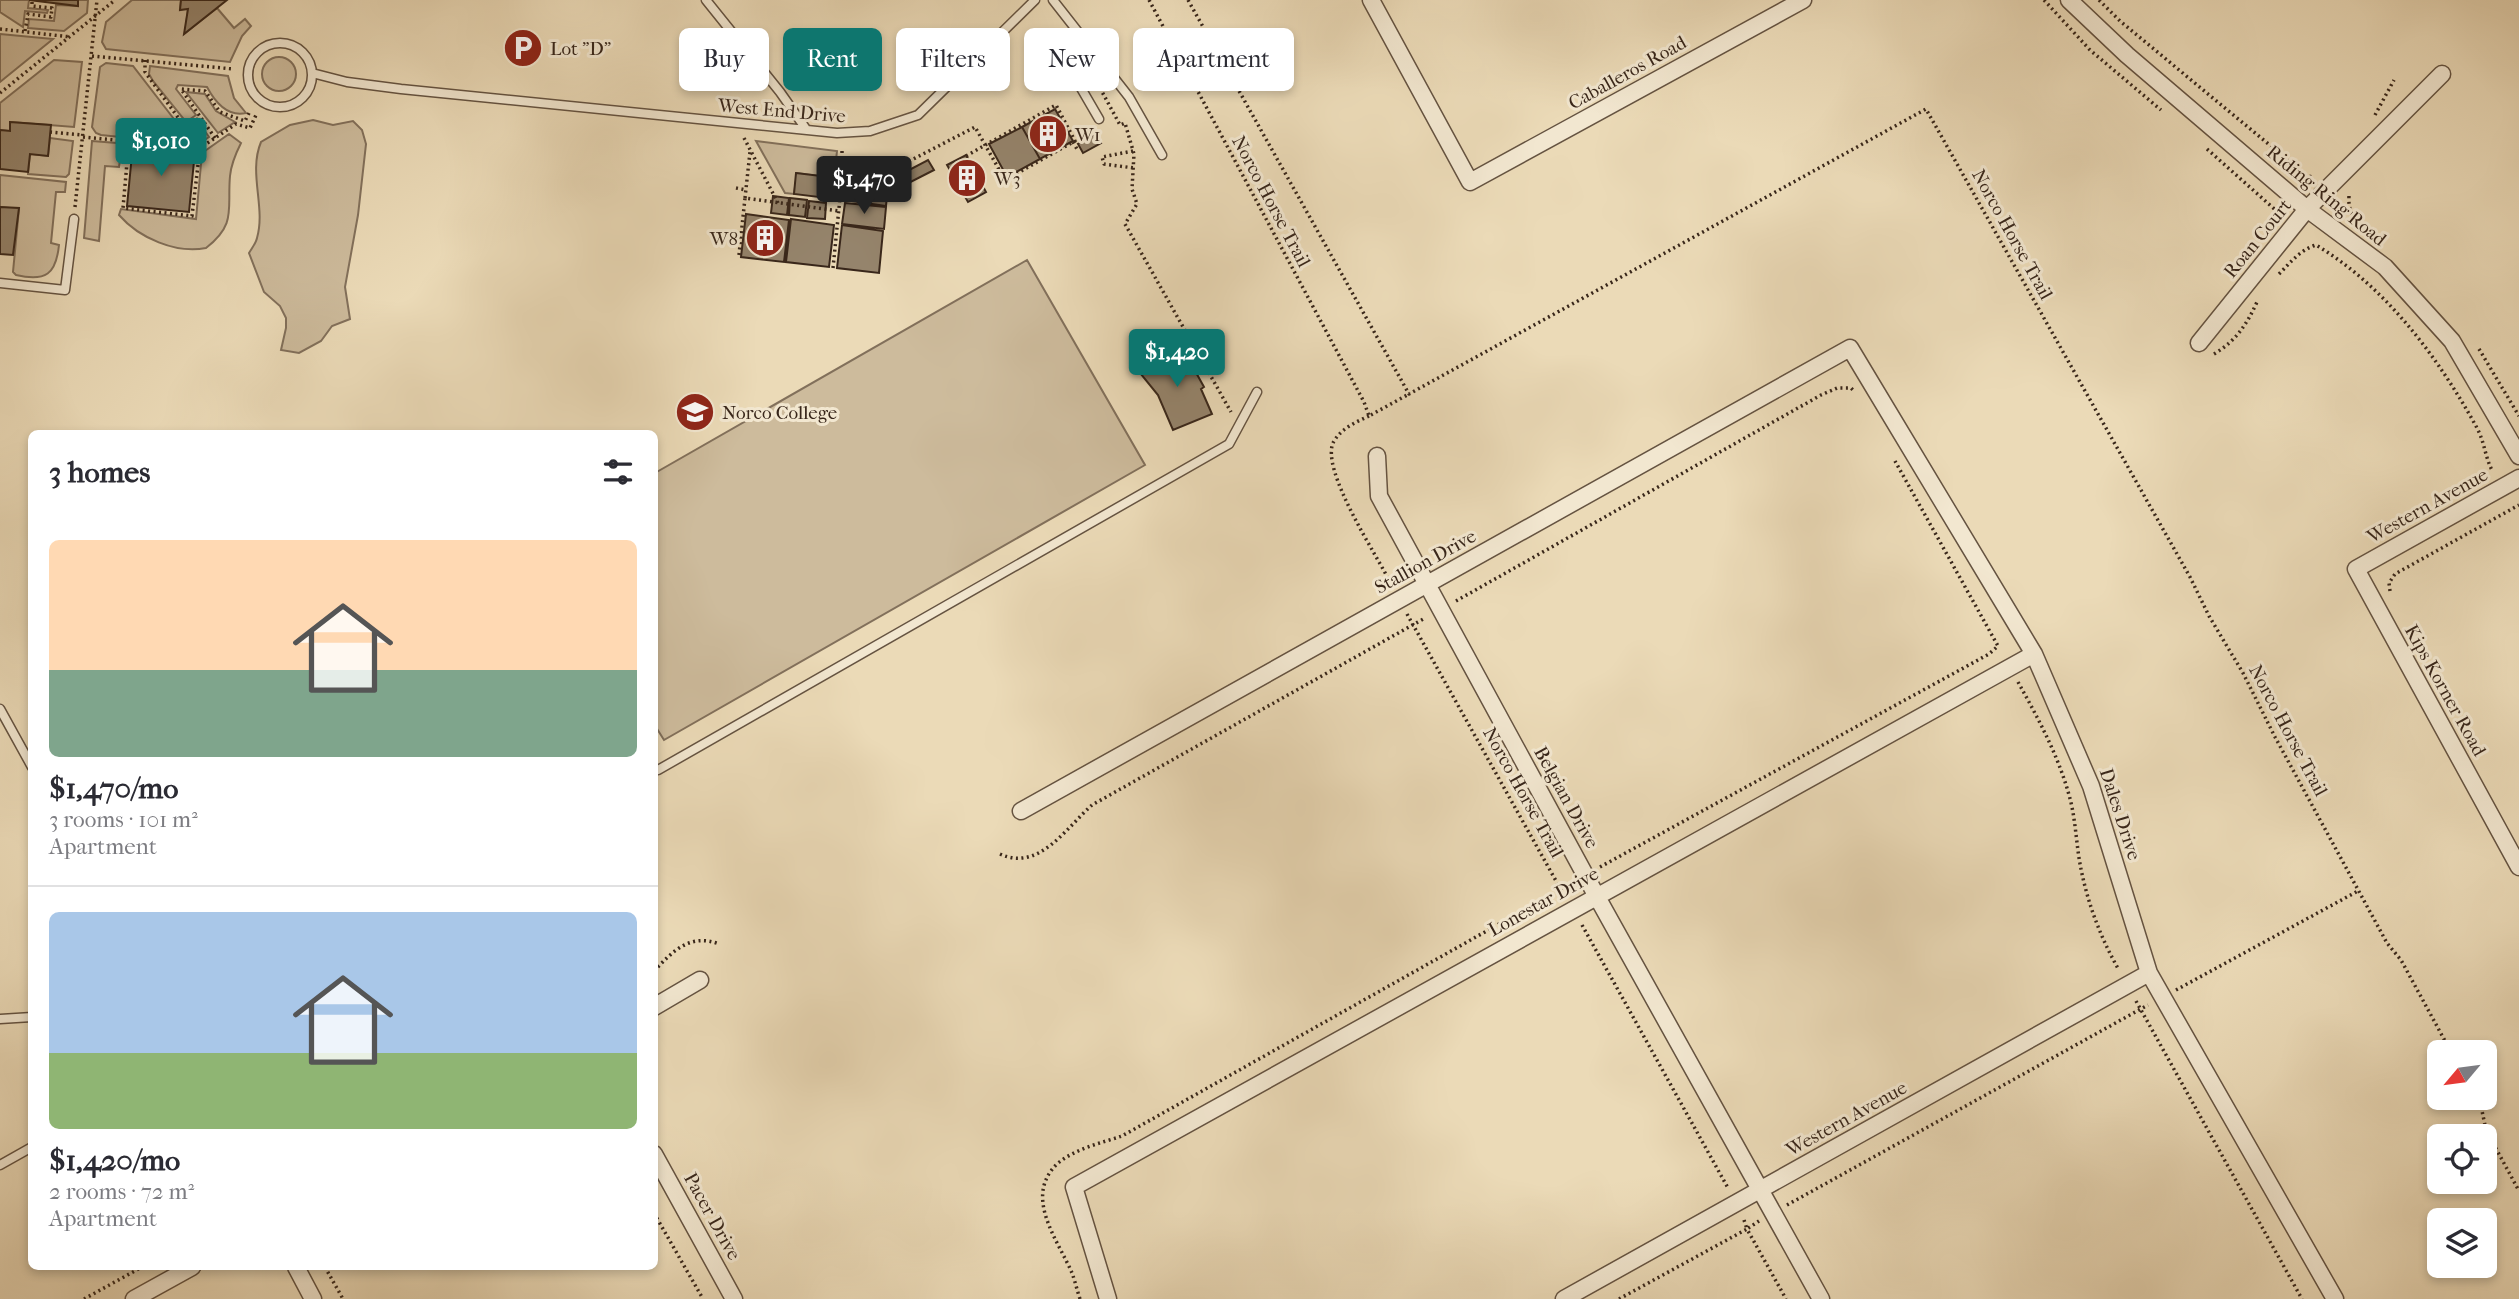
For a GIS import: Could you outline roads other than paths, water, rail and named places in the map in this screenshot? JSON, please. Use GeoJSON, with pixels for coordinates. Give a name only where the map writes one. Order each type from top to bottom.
{"type":"FeatureCollection","features":[{"type":"Feature","properties":{"kind":"street","name":"Caballeros Road"},"geometry":{"type":"LineString","coordinates":[[1371,0],[1470,181],[1803,0]]}},
{"type":"Feature","properties":{"kind":"street","name":"Riding Ring Road"},"geometry":{"type":"LineString","coordinates":[[2069,0],[2127,55],[2307,209],[2385,267],[2452,341],[2519,456]]}},
{"type":"Feature","properties":{"kind":"street","name":"Roan Court"},"geometry":{"type":"LineString","coordinates":[[2199,344],[2307,209],[2442,74]]}},
{"type":"Feature","properties":{"kind":"street","name":"Stallion Drive"},"geometry":{"type":"LineString","coordinates":[[1021,811],[1850,348]]}},
{"type":"Feature","properties":{"kind":"street","name":"Dales Drive"},"geometry":{"type":"LineString","coordinates":[[1850,348],[2034,654],[2091,786],[2149,973],[2335,1299]]}},
{"type":"Feature","properties":{"kind":"street","name":"Belgian Drive"},"geometry":{"type":"LineString","coordinates":[[1377,456],[1379,496],[1596,895],[1821,1299]]}},
{"type":"Feature","properties":{"kind":"street","name":"Western Avenue"},"geometry":{"type":"LineString","coordinates":[[2356,569],[2519,478]]}},
{"type":"Feature","properties":{"kind":"street","name":"Kips Korner Road"},"geometry":{"type":"LineString","coordinates":[[2356,569],[2519,867]]}},
{"type":"Feature","properties":{"kind":"street","name":"Lonestar Drive"},"geometry":{"type":"LineString","coordinates":[[1108,1299],[1074,1187],[2034,654]]}},
{"type":"Feature","properties":{"kind":"street","name":"Western Avenue"},"geometry":{"type":"LineString","coordinates":[[1564,1299],[2149,973]]}},
{"type":"Feature","properties":{"kind":"street"},"geometry":{"type":"LineString","coordinates":[[658,1005],[700,980]]}},
{"type":"Feature","properties":{"kind":"street","name":"Pacer Drive"},"geometry":{"type":"LineString","coordinates":[[658,1161],[734,1299]]}},
{"type":"Feature","properties":{"kind":"street"},"geometry":{"type":"LineString","coordinates":[[134,1299],[187,1270]]}},
{"type":"Feature","properties":{"kind":"street"},"geometry":{"type":"LineString","coordinates":[[298,1270],[313,1299]]}},
{"type":"Feature","properties":{"kind":"lane"},"geometry":{"type":"LineString","coordinates":[[705,0],[780,92],[806,130]]}},
{"type":"Feature","properties":{"kind":"lane","name":"West End Drive"},"geometry":{"type":"LineString","coordinates":[[312,74],[346,82],[401,89],[836,133],[870,131],[918,115],[1034,0]]}},
{"type":"Feature","properties":{"kind":"lane"},"geometry":{"type":"LineString","coordinates":[[1054,0],[1077,28]]}},
{"type":"Feature","properties":{"kind":"lane"},"geometry":{"type":"LineString","coordinates":[[285,44],[295,47],[303,54],[312,74],[304,97],[288,106],[270,105],[254,94],[248,77],[252,59],[265,46],[285,44]]}},
{"type":"Feature","properties":{"kind":"lane"},"geometry":{"type":"LineString","coordinates":[[1119,83],[1162,155]]}},
{"type":"Feature","properties":{"kind":"lane"},"geometry":{"type":"LineString","coordinates":[[1083,91],[1099,119]]}},
{"type":"Feature","properties":{"kind":"lane"},"geometry":{"type":"LineString","coordinates":[[0,283],[65,290],[74,219]]}},
{"type":"Feature","properties":{"kind":"lane"},"geometry":{"type":"LineString","coordinates":[[658,770],[1229,444],[1257,392]]}},
{"type":"Feature","properties":{"kind":"lane"},"geometry":{"type":"LineString","coordinates":[[0,709],[28,760]]}},
{"type":"Feature","properties":{"kind":"lane"},"geometry":{"type":"LineString","coordinates":[[0,1019],[28,1017]]}},
{"type":"Feature","properties":{"kind":"lane"},"geometry":{"type":"LineString","coordinates":[[0,1164],[28,1149]]}},
{"type":"Feature","properties":{"kind":"place","name":"Lot \"D\""},"geometry":{"type":"Point","coordinates":[523,48]}},
{"type":"Feature","properties":{"kind":"place","name":"W1"},"geometry":{"type":"Point","coordinates":[1048,134]}},
{"type":"Feature","properties":{"kind":"place","name":"W3"},"geometry":{"type":"Point","coordinates":[967,178]}},
{"type":"Feature","properties":{"kind":"place","name":"W8"},"geometry":{"type":"Point","coordinates":[765,238]}},
{"type":"Feature","properties":{"kind":"place","name":"Norco College"},"geometry":{"type":"Point","coordinates":[695,412]}}]}
